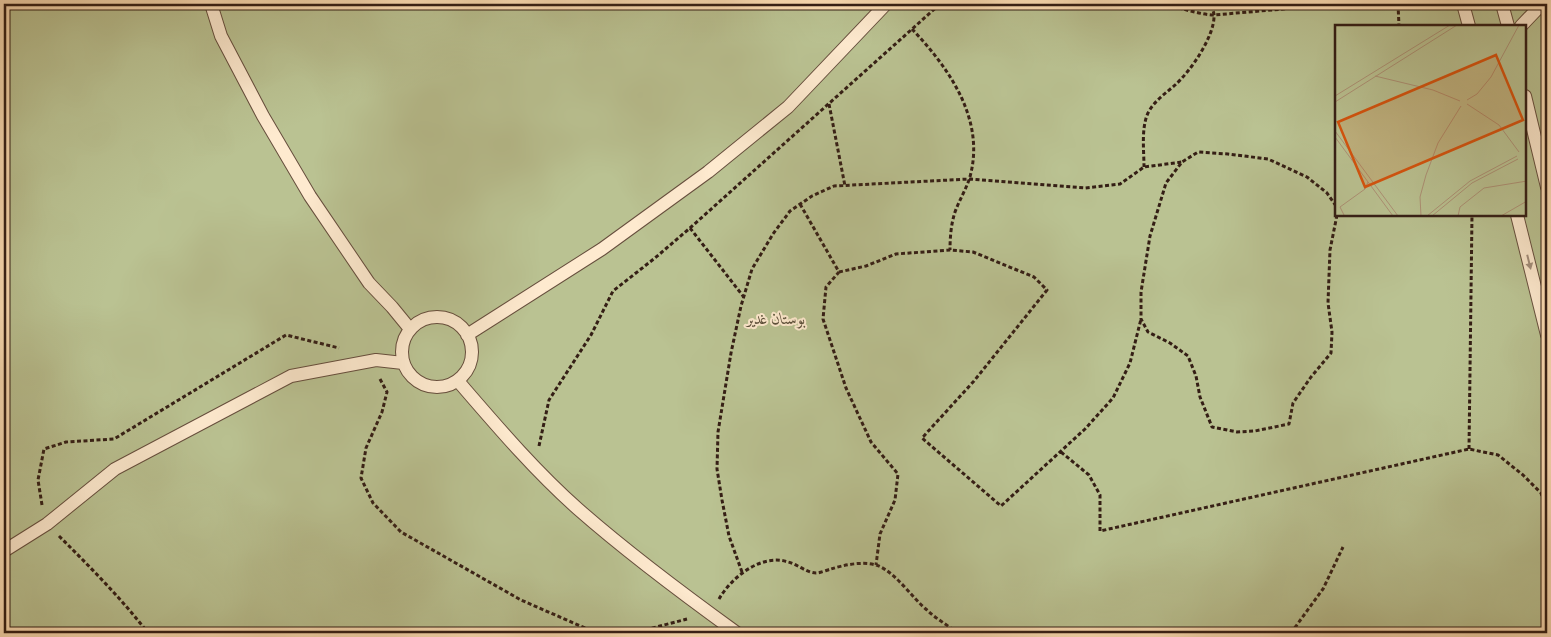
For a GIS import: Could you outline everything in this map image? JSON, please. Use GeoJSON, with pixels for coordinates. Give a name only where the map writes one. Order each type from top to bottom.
{"type":"FeatureCollection","features":[{"type":"Feature","properties":{"kind":"lane"},"geometry":{"type":"LineString","coordinates":[[210,4],[222,36],[263,116],[310,196],[369,283],[410,329]]}},
{"type":"Feature","properties":{"kind":"lane"},"geometry":{"type":"LineString","coordinates":[[467,335],[602,249],[708,172],[788,107],[886,4]]}},
{"type":"Feature","properties":{"kind":"lane"},"geometry":{"type":"LineString","coordinates":[[1463,4],[1469,25]]}},
{"type":"Feature","properties":{"kind":"lane"},"geometry":{"type":"LineString","coordinates":[[1502,4],[1508,25]]}},
{"type":"Feature","properties":{"kind":"lane"},"geometry":{"type":"LineString","coordinates":[[1522,25],[1542,4]]}},
{"type":"Feature","properties":{"kind":"lane"},"geometry":{"type":"LineString","coordinates":[[1526,100],[1547,187]]}},
{"type":"Feature","properties":{"kind":"lane"},"geometry":{"type":"LineString","coordinates":[[1517,216],[1547,335]]}},
{"type":"Feature","properties":{"kind":"lane"},"geometry":{"type":"LineString","coordinates":[[440,317],[451,320],[467,335],[471,344],[472,354],[465,374],[458,381],[448,386],[426,386],[416,381],[408,373],[403,363],[402,345],[410,329],[419,322],[429,318],[440,317]]}},
{"type":"Feature","properties":{"kind":"lane"},"geometry":{"type":"LineString","coordinates":[[4,551],[47,524],[115,468],[291,376],[376,360],[403,363]]}},
{"type":"Feature","properties":{"kind":"lane"},"geometry":{"type":"LineString","coordinates":[[458,381],[523,456],[577,508],[645,565],[737,633]]}},
{"type":"Feature","properties":{"kind":"path"},"geometry":{"type":"LineString","coordinates":[[544,477],[539,449],[549,400],[591,335],[613,291],[690,228],[940,4]]}},
{"type":"Feature","properties":{"kind":"path"},"geometry":{"type":"LineString","coordinates":[[1044,4],[1066,8],[1117,4]]}},
{"type":"Feature","properties":{"kind":"path"},"geometry":{"type":"LineString","coordinates":[[1159,4],[1174,6],[1196,14],[1214,15],[1341,4]]}},
{"type":"Feature","properties":{"kind":"path"},"geometry":{"type":"LineString","coordinates":[[1144,167],[1144,134],[1148,114],[1159,98],[1176,84],[1198,58],[1210,34],[1214,15],[1210,4]]}},
{"type":"Feature","properties":{"kind":"path"},"geometry":{"type":"LineString","coordinates":[[1398,4],[1399,25]]}},
{"type":"Feature","properties":{"kind":"path"},"geometry":{"type":"LineString","coordinates":[[912,29],[934,52],[954,82],[968,111],[974,144],[969,179],[954,213],[950,250]]}},
{"type":"Feature","properties":{"kind":"path"},"geometry":{"type":"LineString","coordinates":[[829,103],[845,186]]}},
{"type":"Feature","properties":{"kind":"path"},"geometry":{"type":"LineString","coordinates":[[876,565],[880,534],[895,500],[898,474],[871,442],[846,388],[823,319],[826,287],[839,272],[866,266],[896,254],[950,250],[973,252],[1000,263],[1034,278],[1047,290],[974,381],[922,438],[1002,506],[1085,429],[1113,398],[1130,363],[1141,318],[1141,292],[1150,236],[1166,183],[1182,162],[1198,152],[1268,159],[1307,177],[1327,193],[1335,205]]}},
{"type":"Feature","properties":{"kind":"path"},"geometry":{"type":"LineString","coordinates":[[742,572],[729,536],[717,469],[720,415],[731,353],[752,269],[772,234],[790,211],[812,196],[834,186],[969,179],[1085,188],[1120,184],[1144,167],[1182,162]]}},
{"type":"Feature","properties":{"kind":"path"},"geometry":{"type":"LineString","coordinates":[[800,204],[839,272]]}},
{"type":"Feature","properties":{"kind":"path"},"geometry":{"type":"LineString","coordinates":[[1141,318],[1148,332],[1170,343],[1188,356],[1196,376],[1200,397],[1212,427],[1237,432],[1255,431],[1289,424],[1293,402],[1331,353],[1332,332],[1328,303],[1330,250],[1337,216]]}},
{"type":"Feature","properties":{"kind":"path"},"geometry":{"type":"LineString","coordinates":[[1469,448],[1472,216]]}},
{"type":"Feature","properties":{"kind":"path"},"geometry":{"type":"LineString","coordinates":[[690,228],[744,296]]}},
{"type":"Feature","properties":{"kind":"path"},"geometry":{"type":"LineString","coordinates":[[387,392],[382,412],[366,448],[361,478],[373,504],[401,532],[521,600],[585,628],[592,633]]}},
{"type":"Feature","properties":{"kind":"path"},"geometry":{"type":"LineString","coordinates":[[1060,452],[1089,475],[1100,495],[1100,531],[1469,448],[1498,455],[1523,475],[1541,494],[1547,511]]}},
{"type":"Feature","properties":{"kind":"path"},"geometry":{"type":"LineString","coordinates":[[1291,633],[1323,589],[1343,547]]}},
{"type":"Feature","properties":{"kind":"path"},"geometry":{"type":"LineString","coordinates":[[633,633],[710,613],[726,587],[742,572],[770,561],[786,561],[816,573],[861,563],[876,565],[888,572],[927,610],[957,633]]}},
{"type":"Feature","properties":{"kind":"green space","name":"بوستان غدیر"},"geometry":{"type":"Polygon","coordinates":[[[4,4],[1547,4],[1547,633],[4,633],[4,4]]]}}]}
